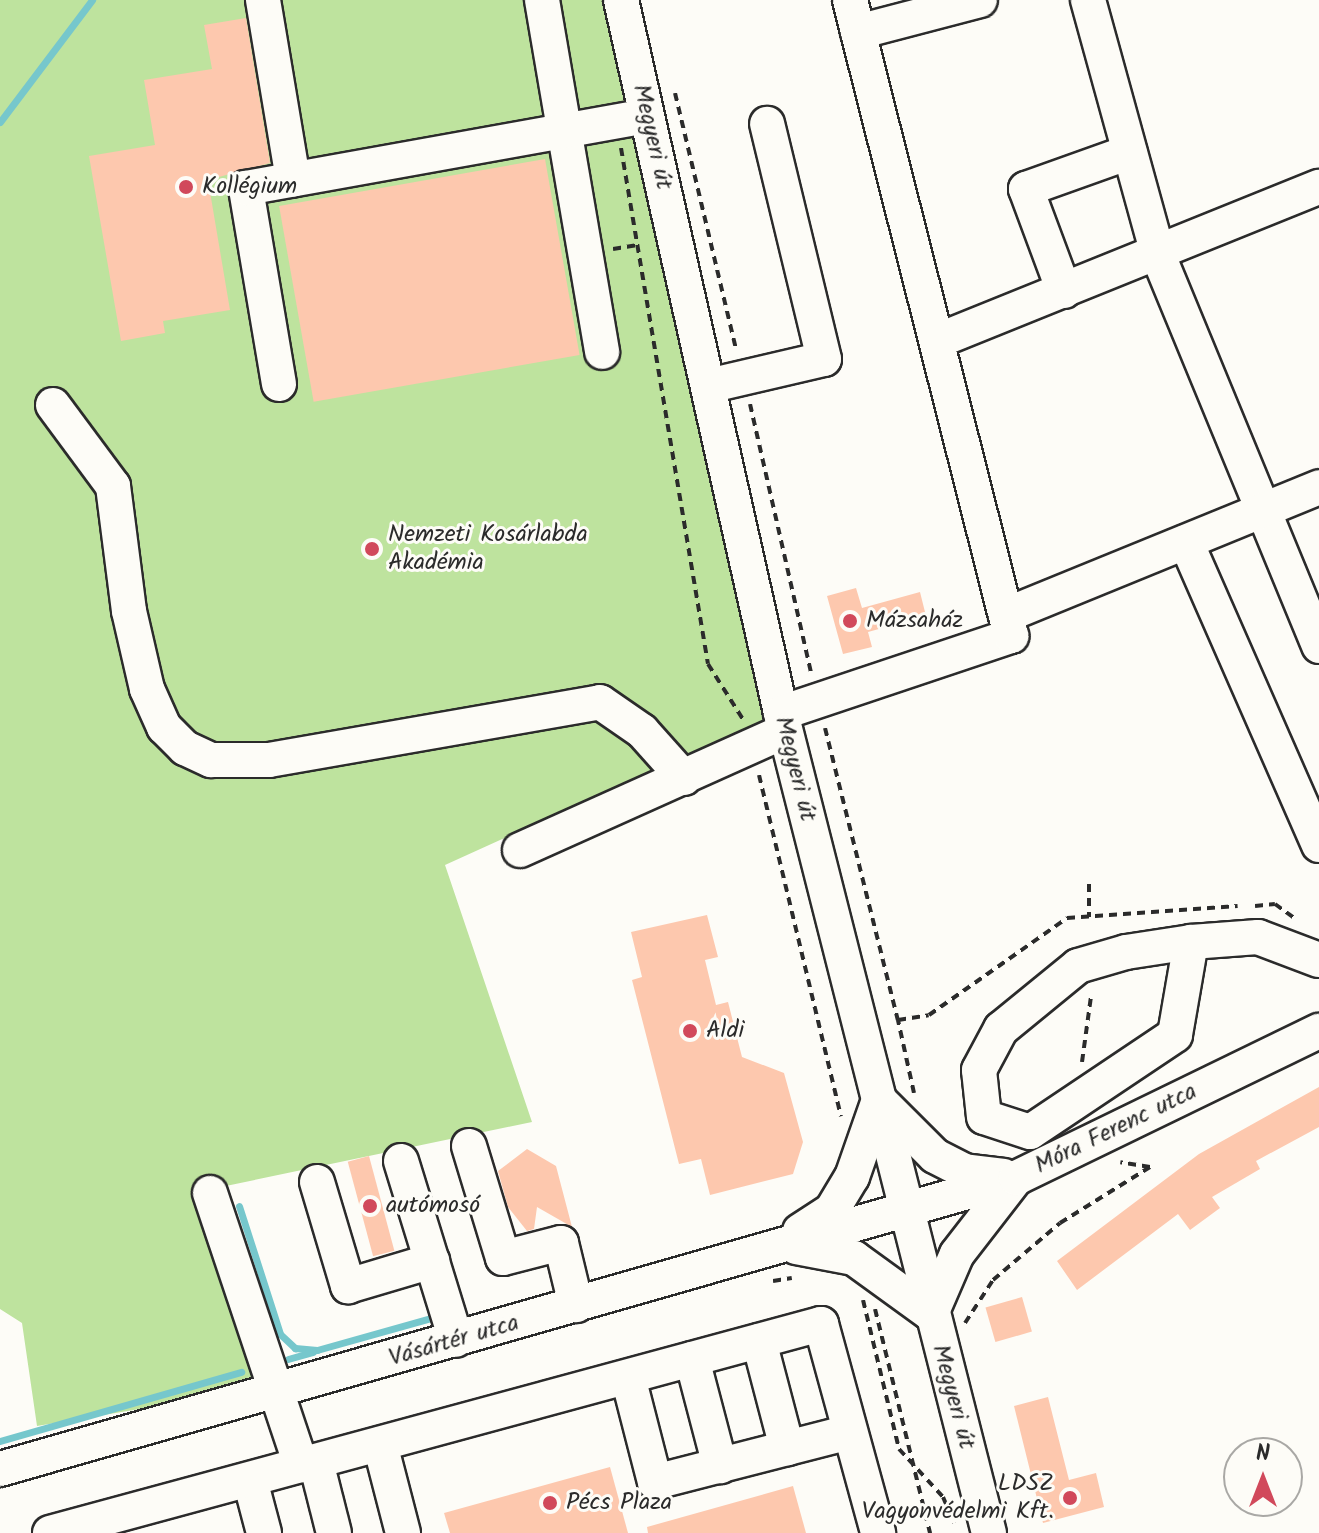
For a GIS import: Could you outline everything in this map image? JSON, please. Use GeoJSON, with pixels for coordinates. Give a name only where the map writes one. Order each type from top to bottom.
{"type":"FeatureCollection","features":[{"type":"Feature","properties":{"kind":"street"},"geometry":{"type":"LineString","coordinates":[[263,0],[293,180]]}},
{"type":"Feature","properties":{"kind":"street"},"geometry":{"type":"LineString","coordinates":[[542,0],[602,352]]}},
{"type":"Feature","properties":{"kind":"street","name":"Megyeri út"},"geometry":{"type":"LineString","coordinates":[[621,0],[632,118],[708,386],[783,722],[907,1210],[945,1316],[989,1533]]}},
{"type":"Feature","properties":{"kind":"street"},"geometry":{"type":"LineString","coordinates":[[520,850],[684,778],[752,744],[818,701],[1011,636],[854,16],[980,0]]}},
{"type":"Feature","properties":{"kind":"street"},"geometry":{"type":"LineString","coordinates":[[1088,0],[1158,255],[1319,646]]}},
{"type":"Feature","properties":{"kind":"street"},"geometry":{"type":"LineString","coordinates":[[279,384],[246,188],[632,118]]}},
{"type":"Feature","properties":{"kind":"street"},"geometry":{"type":"LineString","coordinates":[[708,386],[824,359],[767,124]]}},
{"type":"Feature","properties":{"kind":"street"},"geometry":{"type":"LineString","coordinates":[[1064,291],[1026,189],[1130,152]]}},
{"type":"Feature","properties":{"kind":"street"},"geometry":{"type":"LineString","coordinates":[[937,341],[1158,255],[1319,187]]}},
{"type":"Feature","properties":{"kind":"street"},"geometry":{"type":"LineString","coordinates":[[53,405],[113,486],[129,611],[147,689],[164,727],[185,748],[211,760],[269,760],[600,702],[642,731],[684,778]]}},
{"type":"Feature","properties":{"kind":"street"},"geometry":{"type":"LineString","coordinates":[[1006,615],[1319,487]]}},
{"type":"Feature","properties":{"kind":"street"},"geometry":{"type":"LineString","coordinates":[[1186,542],[1319,845]]}},
{"type":"Feature","properties":{"kind":"street"},"geometry":{"type":"LineString","coordinates":[[1191,942],[1175,1035],[1030,1132],[984,1117],[979,1070],[1001,1029],[1088,963],[1191,942],[1258,937],[1319,960]]}},
{"type":"Feature","properties":{"kind":"street","name":"Móra Ferenc utca"},"geometry":{"type":"LineString","coordinates":[[907,1210],[1016,1178],[1319,1031]]}},
{"type":"Feature","properties":{"kind":"street"},"geometry":{"type":"LineString","coordinates":[[776,1246],[832,1210],[852,1177],[879,1100],[935,1156],[964,1171],[1016,1178]]}},
{"type":"Feature","properties":{"kind":"street"},"geometry":{"type":"LineString","coordinates":[[469,1146],[503,1258],[561,1243],[576,1305]]}},
{"type":"Feature","properties":{"kind":"street"},"geometry":{"type":"LineString","coordinates":[[401,1161],[456,1340]]}},
{"type":"Feature","properties":{"kind":"street"},"geometry":{"type":"LineString","coordinates":[[776,1246],[828,1248],[945,1316],[957,1254],[1016,1178]]}},
{"type":"Feature","properties":{"kind":"street"},"geometry":{"type":"LineString","coordinates":[[317,1182],[348,1286],[432,1261]]}},
{"type":"Feature","properties":{"kind":"street"},"geometry":{"type":"LineString","coordinates":[[210,1193],[278,1392],[334,1533]]}},
{"type":"Feature","properties":{"kind":"street","name":"Vásártér utca"},"geometry":{"type":"LineString","coordinates":[[0,1469],[907,1210]]}},
{"type":"Feature","properties":{"kind":"street"},"geometry":{"type":"LineString","coordinates":[[50,1533],[821,1324],[878,1533]]}},
{"type":"Feature","properties":{"kind":"street"},"geometry":{"type":"LineString","coordinates":[[759,1341],[787,1448]]}},
{"type":"Feature","properties":{"kind":"street"},"geometry":{"type":"LineString","coordinates":[[692,1359],[720,1466]]}},
{"type":"Feature","properties":{"kind":"street"},"geometry":{"type":"LineString","coordinates":[[628,1377],[655,1482],[850,1432]]}},
{"type":"Feature","properties":{"kind":"street"},"geometry":{"type":"LineString","coordinates":[[380,1444],[403,1533]]}},
{"type":"Feature","properties":{"kind":"street"},"geometry":{"type":"LineString","coordinates":[[250,1480],[264,1533]]}},
{"type":"Feature","properties":{"kind":"path"},"geometry":{"type":"LineString","coordinates":[[670,76],[818,701],[898,1020]]}},
{"type":"Feature","properties":{"kind":"path"},"geometry":{"type":"LineString","coordinates":[[632,118],[708,664],[752,744],[844,1130]]}},
{"type":"Feature","properties":{"kind":"path"},"geometry":{"type":"LineString","coordinates":[[1089,884],[1089,917]]}},
{"type":"Feature","properties":{"kind":"path"},"geometry":{"type":"LineString","coordinates":[[1077,1100],[1086,1007],[1097,981],[1088,963]]}},
{"type":"Feature","properties":{"kind":"path"},"geometry":{"type":"LineString","coordinates":[[945,1316],[962,1328],[993,1280],[1060,1223],[1150,1167],[1106,1159],[1118,1153]]}},
{"type":"Feature","properties":{"kind":"path"},"geometry":{"type":"LineString","coordinates":[[869,1273],[863,1305],[899,1449],[915,1472],[943,1497],[958,1533]]}},
{"type":"Feature","properties":{"kind":"path"},"geometry":{"type":"LineString","coordinates":[[869,1273],[930,1533]]}},
{"type":"Feature","properties":{"kind":"green space","name":"Nemzeti Kosárlabda Akadémia"},"geometry":{"type":"Polygon","coordinates":[[[0,0],[621,0],[781,713],[445,865],[532,1122],[221,1187],[290,1384],[37,1426],[22,1323],[0,1309],[0,0]]]}},
{"type":"Feature","properties":{"kind":"building","name":"Kollégium"},"geometry":{"type":"Polygon","coordinates":[[[246,18],[270,163],[208,180],[230,310],[163,321],[165,333],[121,341],[89,156],[155,145],[144,80],[212,69],[204,25],[246,18]]]}},
{"type":"Feature","properties":{"kind":"building"},"geometry":{"type":"Polygon","coordinates":[[[545,159],[580,355],[314,402],[279,206],[545,159]]]}},
{"type":"Feature","properties":{"kind":"building"},"geometry":{"type":"Polygon","coordinates":[[[856,588],[862,608],[920,592],[926,616],[868,632],[872,647],[843,654],[827,596],[856,588]]]}},
{"type":"Feature","properties":{"kind":"building","name":"Aldi"},"geometry":{"type":"Polygon","coordinates":[[[707,915],[718,957],[705,960],[716,1005],[728,1002],[742,1057],[784,1073],[803,1142],[793,1174],[710,1195],[701,1159],[679,1164],[632,980],[642,977],[631,932],[707,915]]]}},
{"type":"Feature","properties":{"kind":"building"},"geometry":{"type":"Polygon","coordinates":[[[1319,1087],[1319,1127],[1256,1161],[1260,1169],[1212,1197],[1220,1208],[1190,1230],[1178,1214],[1077,1290],[1057,1261],[1199,1154],[1319,1087]]]}},
{"type":"Feature","properties":{"kind":"building"},"geometry":{"type":"Polygon","coordinates":[[[527,1149],[556,1166],[572,1227],[537,1207],[534,1229],[527,1231],[508,1207],[498,1171],[527,1149]]]}},
{"type":"Feature","properties":{"kind":"building","name":"autómosó"},"geometry":{"type":"Polygon","coordinates":[[[369,1156],[394,1251],[373,1256],[348,1162],[369,1156]]]}},
{"type":"Feature","properties":{"kind":"building"},"geometry":{"type":"Polygon","coordinates":[[[1022,1297],[1032,1332],[995,1342],[985,1307],[1022,1297]]]}},
{"type":"Feature","properties":{"kind":"building"},"geometry":{"type":"Polygon","coordinates":[[[1048,1397],[1069,1480],[1096,1473],[1104,1507],[1043,1523],[1014,1406],[1048,1397]]]}},
{"type":"Feature","properties":{"kind":"building","name":"Pécs Plaza"},"geometry":{"type":"Polygon","coordinates":[[[610,1467],[628,1533],[450,1533],[444,1513],[610,1467]]]}},
{"type":"Feature","properties":{"kind":"building"},"geometry":{"type":"Polygon","coordinates":[[[793,1486],[806,1533],[648,1533],[647,1527],[793,1486]]]}},
{"type":"Feature","properties":{"kind":"waterway"},"geometry":{"type":"LineString","coordinates":[[0,122],[92,0]]}},
{"type":"Feature","properties":{"kind":"waterway"},"geometry":{"type":"LineString","coordinates":[[239,1206],[280,1334],[295,1348],[317,1350],[431,1318]]}},
{"type":"Feature","properties":{"kind":"waterway"},"geometry":{"type":"LineString","coordinates":[[288,1359],[313,1352]]}},
{"type":"Feature","properties":{"kind":"waterway"},"geometry":{"type":"LineString","coordinates":[[0,1441],[241,1372]]}},
{"type":"Feature","properties":{"kind":"place","name":"Kollégium"},"geometry":{"type":"Point","coordinates":[186,187]}},
{"type":"Feature","properties":{"kind":"place","name":"Nemzeti Kosárlabda Akadémia"},"geometry":{"type":"Point","coordinates":[372,549]}},
{"type":"Feature","properties":{"kind":"place","name":"Mázsaház"},"geometry":{"type":"Point","coordinates":[850,621]}},
{"type":"Feature","properties":{"kind":"place","name":"Aldi"},"geometry":{"type":"Point","coordinates":[690,1031]}},
{"type":"Feature","properties":{"kind":"place","name":"autómosó"},"geometry":{"type":"Point","coordinates":[370,1206]}},
{"type":"Feature","properties":{"kind":"place","name":"LDSZ Vagyonvédelmi Kft."},"geometry":{"type":"Point","coordinates":[1070,1498]}},
{"type":"Feature","properties":{"kind":"place","name":"Pécs Plaza"},"geometry":{"type":"Point","coordinates":[550,1503]}}]}
